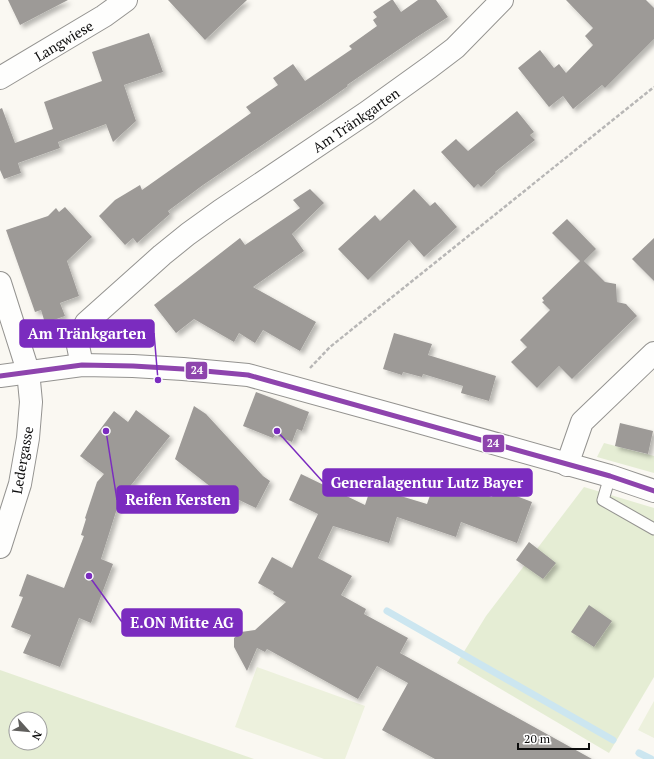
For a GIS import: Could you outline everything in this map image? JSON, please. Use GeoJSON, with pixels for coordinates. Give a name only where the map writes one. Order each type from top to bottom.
{"type":"FeatureCollection","features":[{"type":"Feature","properties":{"kind":"street","name":"Langwiese"},"geometry":{"type":"LineString","coordinates":[[0,78],[104,16],[126,0]]}},
{"type":"Feature","properties":{"kind":"street","name":"Am Tränkgarten"},"geometry":{"type":"LineString","coordinates":[[82,365],[77,341],[86,323],[162,255],[220,211],[430,67],[455,48],[502,0]]}},
{"type":"Feature","properties":{"kind":"street","name":"Ledergasse"},"geometry":{"type":"LineString","coordinates":[[0,283],[28,371],[31,402],[28,438],[20,484],[0,547]]}},
{"type":"Feature","properties":{"kind":"street"},"geometry":{"type":"LineString","coordinates":[[568,465],[582,422],[654,353]]}},
{"type":"Feature","properties":{"kind":"street"},"geometry":{"type":"LineString","coordinates":[[0,376],[28,371],[82,365],[133,366],[214,371],[248,375],[300,388],[610,476],[654,491]]}},
{"type":"Feature","properties":{"kind":"lane"},"geometry":{"type":"LineString","coordinates":[[610,476],[603,500],[654,529]]}},
{"type":"Feature","properties":{"kind":"path"},"geometry":{"type":"LineString","coordinates":[[300,388],[309,369],[330,347],[654,87]]}},
{"type":"Feature","properties":{"kind":"green space"},"geometry":{"type":"Polygon","coordinates":[[[604,443],[654,456],[654,473],[597,457],[604,443]]]}},
{"type":"Feature","properties":{"kind":"green space"},"geometry":{"type":"Polygon","coordinates":[[[584,487],[654,508],[654,677],[609,753],[457,663],[486,616],[584,487]]]}},
{"type":"Feature","properties":{"kind":"green space"},"geometry":{"type":"Polygon","coordinates":[[[257,667],[365,706],[345,759],[324,759],[235,727],[257,667]]]}},
{"type":"Feature","properties":{"kind":"green space"},"geometry":{"type":"Polygon","coordinates":[[[0,670],[254,759],[0,759],[0,670]]]}},
{"type":"Feature","properties":{"kind":"green space"},"geometry":{"type":"Polygon","coordinates":[[[654,701],[654,738],[638,730],[654,701]]]}},
{"type":"Feature","properties":{"kind":"building"},"geometry":{"type":"Polygon","coordinates":[[[8,0],[68,0],[20,25],[8,0]]]}},
{"type":"Feature","properties":{"kind":"building"},"geometry":{"type":"Polygon","coordinates":[[[168,0],[247,0],[205,40],[168,0]]]}},
{"type":"Feature","properties":{"kind":"building"},"geometry":{"type":"Polygon","coordinates":[[[393,0],[401,12],[418,0],[436,0],[448,17],[203,185],[168,211],[170,214],[137,243],[133,238],[125,245],[99,216],[115,200],[140,185],[142,190],[251,113],[246,107],[278,85],[273,78],[293,64],[305,81],[352,49],[349,46],[377,26],[373,20],[377,17],[373,12],[393,0]]]}},
{"type":"Feature","properties":{"kind":"building"},"geometry":{"type":"Polygon","coordinates":[[[566,0],[646,0],[654,8],[654,39],[605,88],[602,85],[573,109],[563,96],[549,107],[518,68],[540,50],[554,68],[559,64],[566,73],[593,45],[585,36],[593,28],[566,0]]]}},
{"type":"Feature","properties":{"kind":"building"},"geometry":{"type":"Polygon","coordinates":[[[149,33],[163,72],[124,85],[136,121],[113,142],[106,124],[58,142],[60,148],[18,163],[21,173],[4,179],[0,170],[0,109],[2,108],[15,143],[53,129],[44,102],[102,81],[92,52],[149,33]]]}},
{"type":"Feature","properties":{"kind":"building"},"geometry":{"type":"Polygon","coordinates":[[[517,111],[534,132],[530,135],[535,140],[495,172],[496,173],[481,187],[478,184],[474,188],[441,152],[456,139],[468,151],[517,111]]]}},
{"type":"Feature","properties":{"kind":"building"},"geometry":{"type":"Polygon","coordinates":[[[310,189],[324,203],[292,234],[304,251],[253,287],[316,322],[300,351],[263,330],[255,343],[239,333],[234,342],[194,319],[176,333],[154,305],[240,238],[245,245],[300,208],[293,200],[310,189]]]}},
{"type":"Feature","properties":{"kind":"building"},"geometry":{"type":"Polygon","coordinates":[[[414,189],[430,206],[435,202],[457,227],[424,257],[409,240],[368,280],[338,249],[375,215],[380,221],[414,189]]]}},
{"type":"Feature","properties":{"kind":"building"},"geometry":{"type":"Polygon","coordinates":[[[65,207],[92,237],[67,261],[79,296],[60,303],[65,316],[45,323],[41,310],[35,312],[6,230],[48,216],[56,208],[59,212],[65,207]]]}},
{"type":"Feature","properties":{"kind":"building"},"geometry":{"type":"Polygon","coordinates":[[[567,219],[596,249],[584,261],[605,282],[616,284],[617,302],[626,304],[637,316],[572,379],[559,366],[537,388],[511,362],[527,347],[520,340],[550,310],[542,302],[544,301],[542,298],[580,261],[552,233],[567,219]]]}},
{"type":"Feature","properties":{"kind":"building"},"geometry":{"type":"Polygon","coordinates":[[[654,238],[654,281],[632,259],[654,238]]]}},
{"type":"Feature","properties":{"kind":"building"},"geometry":{"type":"Polygon","coordinates":[[[394,333],[432,344],[428,355],[496,376],[489,401],[461,393],[463,386],[423,374],[422,377],[403,372],[402,375],[383,369],[394,333]]]}},
{"type":"Feature","properties":{"kind":"building"},"geometry":{"type":"Polygon","coordinates":[[[256,392],[309,412],[302,431],[297,429],[292,442],[275,435],[273,438],[243,426],[256,392]]]}},
{"type":"Feature","properties":{"kind":"building"},"geometry":{"type":"Polygon","coordinates":[[[194,406],[206,414],[263,476],[270,481],[256,508],[239,500],[234,505],[175,459],[194,406]]]}},
{"type":"Feature","properties":{"kind":"building"},"geometry":{"type":"Polygon","coordinates":[[[136,410],[170,436],[120,499],[101,559],[113,564],[91,623],[79,618],[60,667],[23,653],[31,635],[11,627],[23,597],[19,596],[27,574],[64,588],[84,536],[81,535],[86,519],[85,518],[97,482],[104,474],[80,456],[114,411],[128,422],[136,410]]]}},
{"type":"Feature","properties":{"kind":"building"},"geometry":{"type":"Polygon","coordinates":[[[620,423],[653,431],[648,454],[615,446],[620,423]]]}},
{"type":"Feature","properties":{"kind":"building"},"geometry":{"type":"Polygon","coordinates":[[[301,474],[365,505],[371,487],[427,504],[436,478],[492,497],[496,488],[532,502],[517,543],[461,522],[456,537],[397,517],[389,543],[333,526],[318,558],[352,576],[341,595],[366,609],[364,614],[408,638],[400,653],[592,759],[435,759],[382,730],[408,683],[377,666],[358,699],[267,649],[265,652],[257,648],[247,671],[234,647],[234,638],[241,632],[255,630],[286,602],[273,594],[274,592],[258,583],[272,557],[292,568],[318,514],[289,500],[301,474]]]}},
{"type":"Feature","properties":{"kind":"building"},"geometry":{"type":"Polygon","coordinates":[[[529,542],[556,563],[543,579],[516,560],[529,542]]]}},
{"type":"Feature","properties":{"kind":"building"},"geometry":{"type":"Polygon","coordinates":[[[589,605],[612,621],[594,647],[571,632],[589,605]]]}},
{"type":"Feature","properties":{"kind":"waterway"},"geometry":{"type":"LineString","coordinates":[[387,611],[613,740]]}},
{"type":"Feature","properties":{"kind":"waterway"},"geometry":{"type":"LineString","coordinates":[[639,753],[651,759]]}},
{"type":"Feature","properties":{"kind":"transit line","name":"24"},"geometry":{"type":"LineString","coordinates":[[0,376],[82,365],[183,369],[248,375],[610,476],[654,491]]}},
{"type":"Feature","properties":{"kind":"place","name":"Am Tränkgarten"},"geometry":{"type":"Point","coordinates":[158,380]}},
{"type":"Feature","properties":{"kind":"place","name":"Reifen Kersten"},"geometry":{"type":"Point","coordinates":[106,431]}},
{"type":"Feature","properties":{"kind":"place","name":"Generalagentur Lutz Bayer"},"geometry":{"type":"Point","coordinates":[277,431]}},
{"type":"Feature","properties":{"kind":"place","name":"E.ON Mitte AG"},"geometry":{"type":"Point","coordinates":[89,576]}}]}
